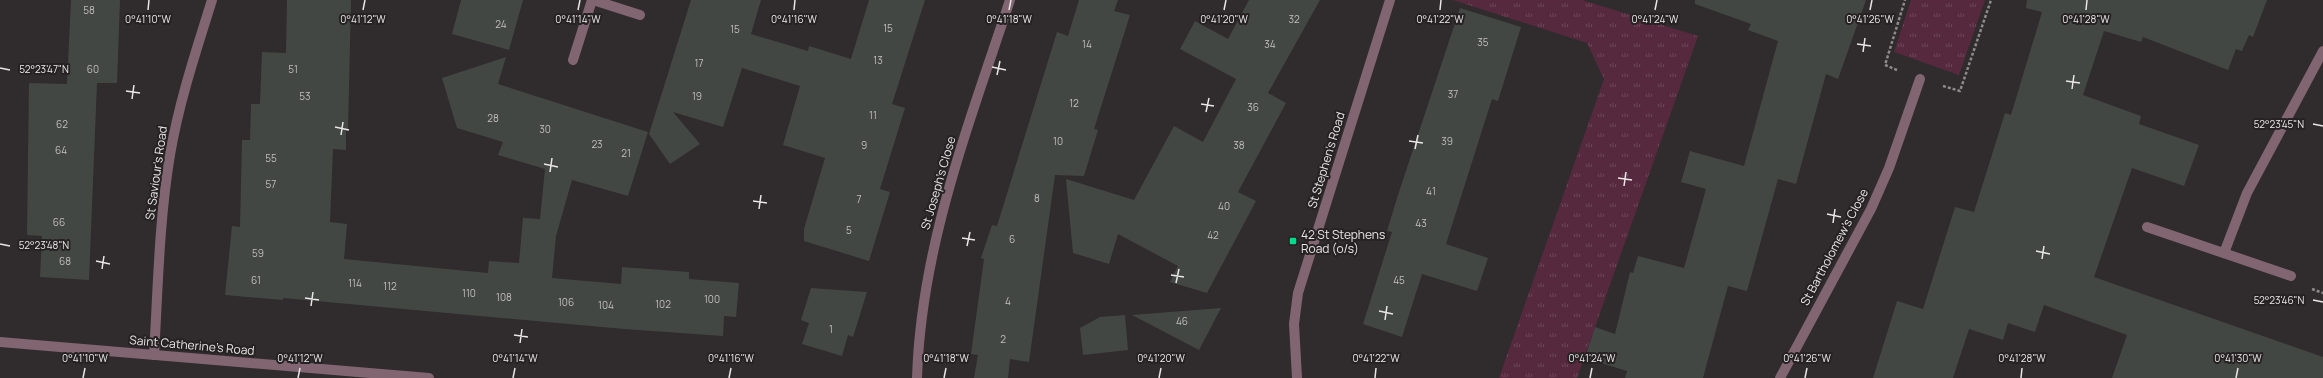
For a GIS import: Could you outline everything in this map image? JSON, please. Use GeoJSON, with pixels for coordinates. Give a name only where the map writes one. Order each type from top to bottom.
{"type":"FeatureCollection","features":[{"type":"Feature","properties":{"kind":"street","name":"St Saviour's Road"},"geometry":{"type":"LineString","coordinates":[[154,355],[162,221],[170,156],[182,97],[212,0]]}},
{"type":"Feature","properties":{"kind":"street"},"geometry":{"type":"LineString","coordinates":[[573,60],[592,0],[640,15]]}},
{"type":"Feature","properties":{"kind":"street","name":"St Joseph's Close"},"geometry":{"type":"LineString","coordinates":[[917,378],[924,296],[948,185],[1010,0]]}},
{"type":"Feature","properties":{"kind":"street","name":"St Stephen's Road"},"geometry":{"type":"LineString","coordinates":[[1297,378],[1294,324],[1298,293],[1390,0]]}},
{"type":"Feature","properties":{"kind":"street"},"geometry":{"type":"LineString","coordinates":[[2224,253],[2247,193],[2323,51]]}},
{"type":"Feature","properties":{"kind":"street","name":"St Bartholomew's Close"},"geometry":{"type":"LineString","coordinates":[[1780,378],[1871,209],[1889,168],[1920,79]]}},
{"type":"Feature","properties":{"kind":"street"},"geometry":{"type":"LineString","coordinates":[[2147,227],[2291,276]]}},
{"type":"Feature","properties":{"kind":"street","name":"Saint Catherine's Road"},"geometry":{"type":"LineString","coordinates":[[0,342],[429,378]]}},
{"type":"Feature","properties":{"kind":"path"},"geometry":{"type":"LineString","coordinates":[[1906,0],[1885,66],[1920,79],[1960,91],[1991,0]]}},
{"type":"Feature","properties":{"kind":"green space"},"geometry":{"type":"Polygon","coordinates":[[[1453,0],[1582,0],[1698,36],[1577,378],[1499,378],[1604,79],[1587,43],[1453,0]]]}},
{"type":"Feature","properties":{"kind":"green space"},"geometry":{"type":"Polygon","coordinates":[[[1911,0],[1985,0],[1959,75],[1894,52],[1911,0]]]}},
{"type":"Feature","properties":{"kind":"building"},"geometry":{"type":"Polygon","coordinates":[[[71,0],[120,0],[117,83],[97,83],[89,280],[40,277],[42,236],[27,235],[29,83],[67,84],[71,0]]]}},
{"type":"Feature","properties":{"kind":"building"},"geometry":{"type":"Polygon","coordinates":[[[287,0],[351,0],[348,131],[346,131],[346,150],[333,149],[330,222],[347,224],[344,259],[488,273],[489,261],[519,263],[523,218],[540,219],[545,169],[498,155],[503,142],[457,128],[442,78],[506,57],[498,84],[648,132],[628,196],[572,180],[556,236],[552,278],[621,284],[622,267],[689,272],[689,279],[739,283],[736,317],[724,316],[723,336],[624,329],[283,298],[283,300],[225,295],[232,226],[240,227],[242,140],[250,140],[251,104],[260,104],[262,52],[286,53],[287,0]]]}},
{"type":"Feature","properties":{"kind":"building"},"geometry":{"type":"Polygon","coordinates":[[[461,0],[523,0],[509,50],[452,34],[461,0]]]}},
{"type":"Feature","properties":{"kind":"building"},"geometry":{"type":"Polygon","coordinates":[[[691,0],[761,0],[751,34],[808,51],[809,46],[851,59],[869,0],[925,0],[892,104],[905,108],[880,189],[890,192],[869,261],[804,241],[804,229],[825,158],[783,145],[800,86],[742,68],[723,127],[673,112],[700,144],[670,164],[649,134],[691,0]]]}},
{"type":"Feature","properties":{"kind":"building"},"geometry":{"type":"Polygon","coordinates":[[[1079,0],[1118,0],[1114,11],[1130,15],[1094,129],[1098,130],[1084,176],[1055,175],[1029,362],[1010,359],[1008,378],[974,378],[978,355],[971,354],[984,259],[981,258],[992,225],[997,226],[1057,32],[1068,36],[1079,0]]]}},
{"type":"Feature","properties":{"kind":"building"},"geometry":{"type":"Polygon","coordinates":[[[1249,0],[1320,0],[1268,93],[1286,103],[1238,192],[1256,201],[1207,293],[1170,282],[1178,266],[1118,234],[1109,264],[1073,253],[1066,179],[1134,200],[1174,126],[1203,142],[1236,79],[1180,49],[1195,21],[1228,39],[1249,0]]]}},
{"type":"Feature","properties":{"kind":"building"},"geometry":{"type":"Polygon","coordinates":[[[1695,0],[1866,0],[1838,79],[1826,74],[1796,184],[1778,179],[1747,291],[1728,286],[1703,378],[1625,378],[1627,371],[1585,358],[1595,327],[1615,334],[1630,272],[1633,273],[1638,256],[1684,268],[1706,189],[1681,182],[1690,151],[1744,166],[1778,41],[1748,30],[1751,24],[1695,4],[1695,0]]]}},
{"type":"Feature","properties":{"kind":"building"},"geometry":{"type":"Polygon","coordinates":[[[2027,0],[2267,0],[2253,37],[2249,35],[2242,51],[2236,49],[2228,70],[2143,37],[2141,42],[2104,31],[2083,95],[2141,116],[2139,124],[2199,145],[2184,186],[2132,168],[2094,277],[2323,357],[2323,378],[2112,378],[2127,335],[2044,305],[2035,332],[2008,323],[2003,340],[1969,329],[1953,378],[1873,378],[1897,301],[1923,309],[1955,207],[1974,212],[2005,113],[2011,115],[2042,12],[2026,8],[2027,0]]]}},
{"type":"Feature","properties":{"kind":"building"},"geometry":{"type":"Polygon","coordinates":[[[1460,8],[1521,27],[1498,101],[1492,99],[1446,244],[1488,258],[1477,291],[1422,274],[1402,337],[1363,324],[1392,232],[1387,231],[1397,198],[1460,8]]]}},
{"type":"Feature","properties":{"kind":"building"},"geometry":{"type":"Polygon","coordinates":[[[811,288],[867,292],[853,337],[848,335],[842,356],[802,344],[809,323],[801,320],[811,288]]]}},
{"type":"Feature","properties":{"kind":"building"},"geometry":{"type":"Polygon","coordinates":[[[1221,308],[1199,350],[1132,315],[1221,308]]]}},
{"type":"Feature","properties":{"kind":"building"},"geometry":{"type":"Polygon","coordinates":[[[1125,315],[1128,350],[1083,355],[1080,328],[1100,317],[1125,315]]]}},
{"type":"Feature","properties":{"kind":"place","name":"42 St Stephens Road (o/s)"},"geometry":{"type":"Point","coordinates":[1293,241]}}]}
